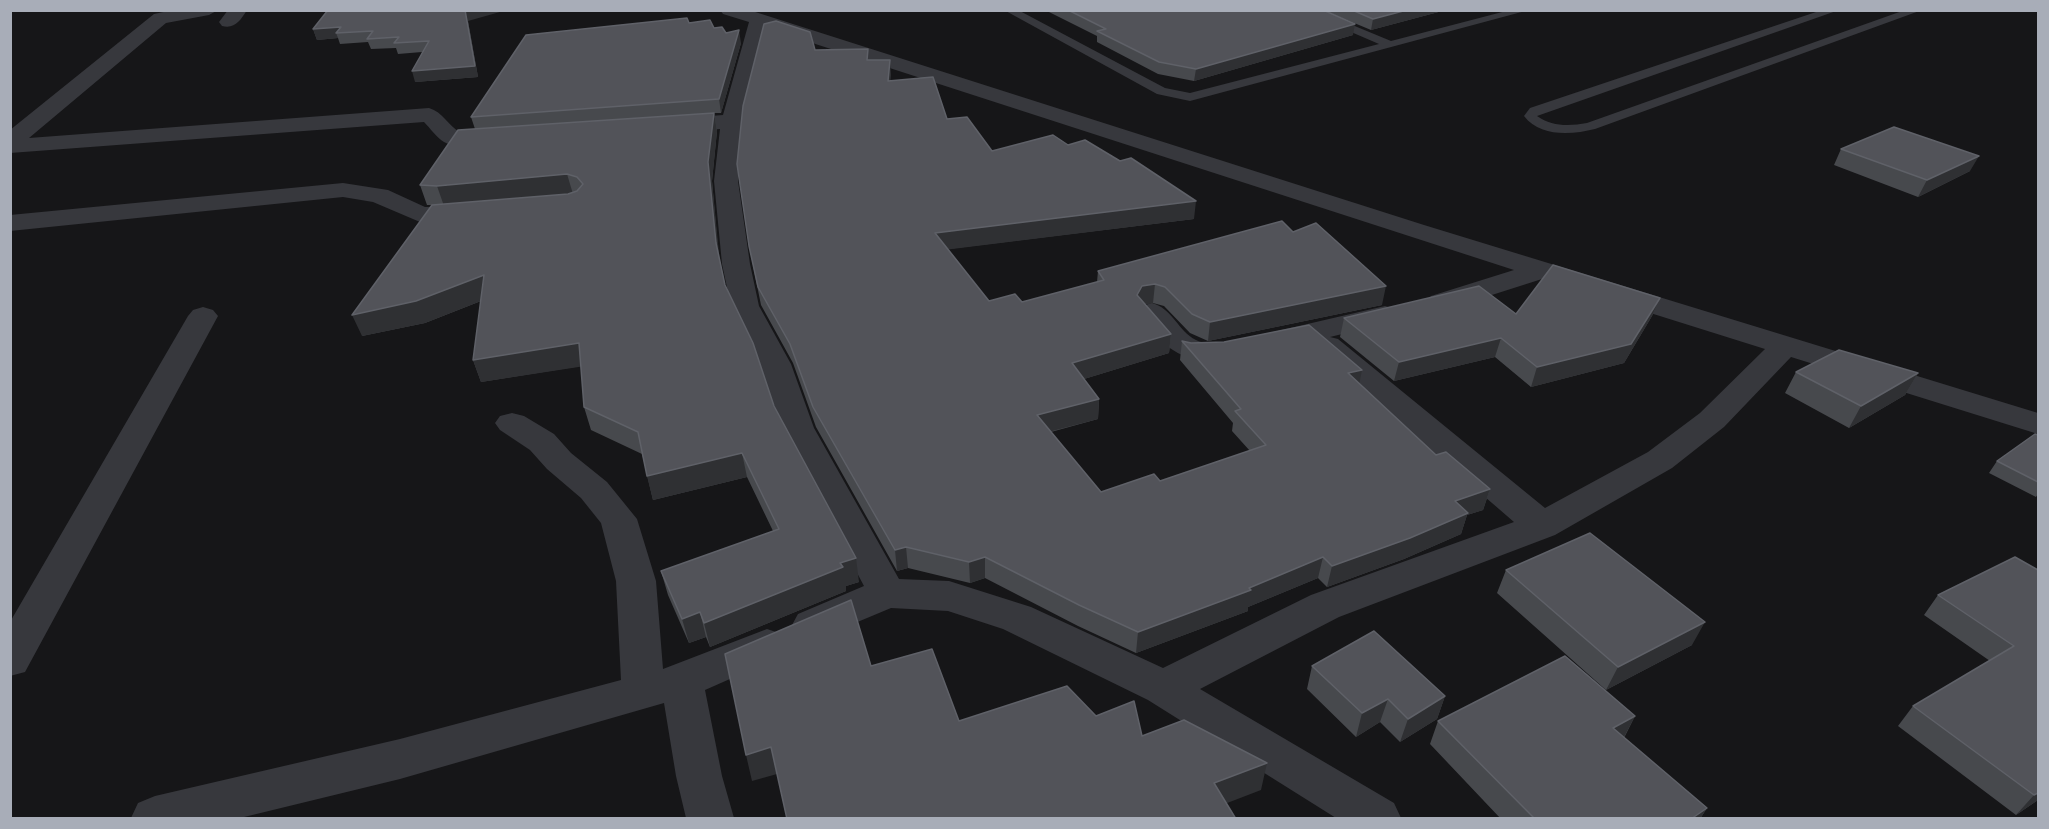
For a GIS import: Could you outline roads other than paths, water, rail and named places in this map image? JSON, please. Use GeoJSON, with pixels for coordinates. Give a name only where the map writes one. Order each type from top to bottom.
{"type":"FeatureCollection","features":[{"type":"Feature","properties":{"kind":"street"},"geometry":{"type":"LineString","coordinates":[[10,144],[156,21],[169,15],[209,10]]}},
{"type":"Feature","properties":{"kind":"street"},"geometry":{"type":"LineString","coordinates":[[729,10],[1415,231],[2038,424]]}},
{"type":"Feature","properties":{"kind":"street"},"geometry":{"type":"LineString","coordinates":[[759,20],[732,121],[726,181],[736,264],[745,306],[775,364],[798,428],[887,593]]}},
{"type":"Feature","properties":{"kind":"street"},"geometry":{"type":"LineString","coordinates":[[10,144],[429,115],[452,137],[470,141],[524,139]]}},
{"type":"Feature","properties":{"kind":"street"},"geometry":{"type":"LineString","coordinates":[[651,128],[732,121]]}},
{"type":"Feature","properties":{"kind":"street"},"geometry":{"type":"LineString","coordinates":[[10,223],[343,190],[379,195],[420,214],[444,216],[491,212]]}},
{"type":"Feature","properties":{"kind":"street"},"geometry":{"type":"LineString","coordinates":[[1152,312],[1176,340],[1190,351],[1229,350],[1458,298],[1544,270]]}},
{"type":"Feature","properties":{"kind":"street"},"geometry":{"type":"LineString","coordinates":[[10,660],[203,316]]}},
{"type":"Feature","properties":{"kind":"street"},"geometry":{"type":"LineString","coordinates":[[1312,332],[1542,526]]}},
{"type":"Feature","properties":{"kind":"street"},"geometry":{"type":"LineString","coordinates":[[1162,688],[1325,606],[1542,526],[1660,460],[1712,420],[1785,346]]}},
{"type":"Feature","properties":{"kind":"street"},"geometry":{"type":"LineString","coordinates":[[512,423],[542,442],[559,461],[594,490],[619,519],[663,686],[699,776],[710,819]]}},
{"type":"Feature","properties":{"kind":"street"},"geometry":{"type":"LineString","coordinates":[[155,819],[400,759],[663,686],[887,593],[949,596],[1017,618],[1162,688],[1377,819]]}},
{"type":"Feature","properties":{"kind":"lane"},"geometry":{"type":"LineString","coordinates":[[1009,10],[1161,91],[1190,97],[1524,10]]}},
{"type":"Feature","properties":{"kind":"lane"},"geometry":{"type":"LineString","coordinates":[[1305,10],[1391,45]]}},
{"type":"Feature","properties":{"kind":"lane"},"geometry":{"type":"LineString","coordinates":[[1834,10],[1534,111],[1530,116],[1539,124],[1548,127],[1590,126],[1917,10]]}}]}
